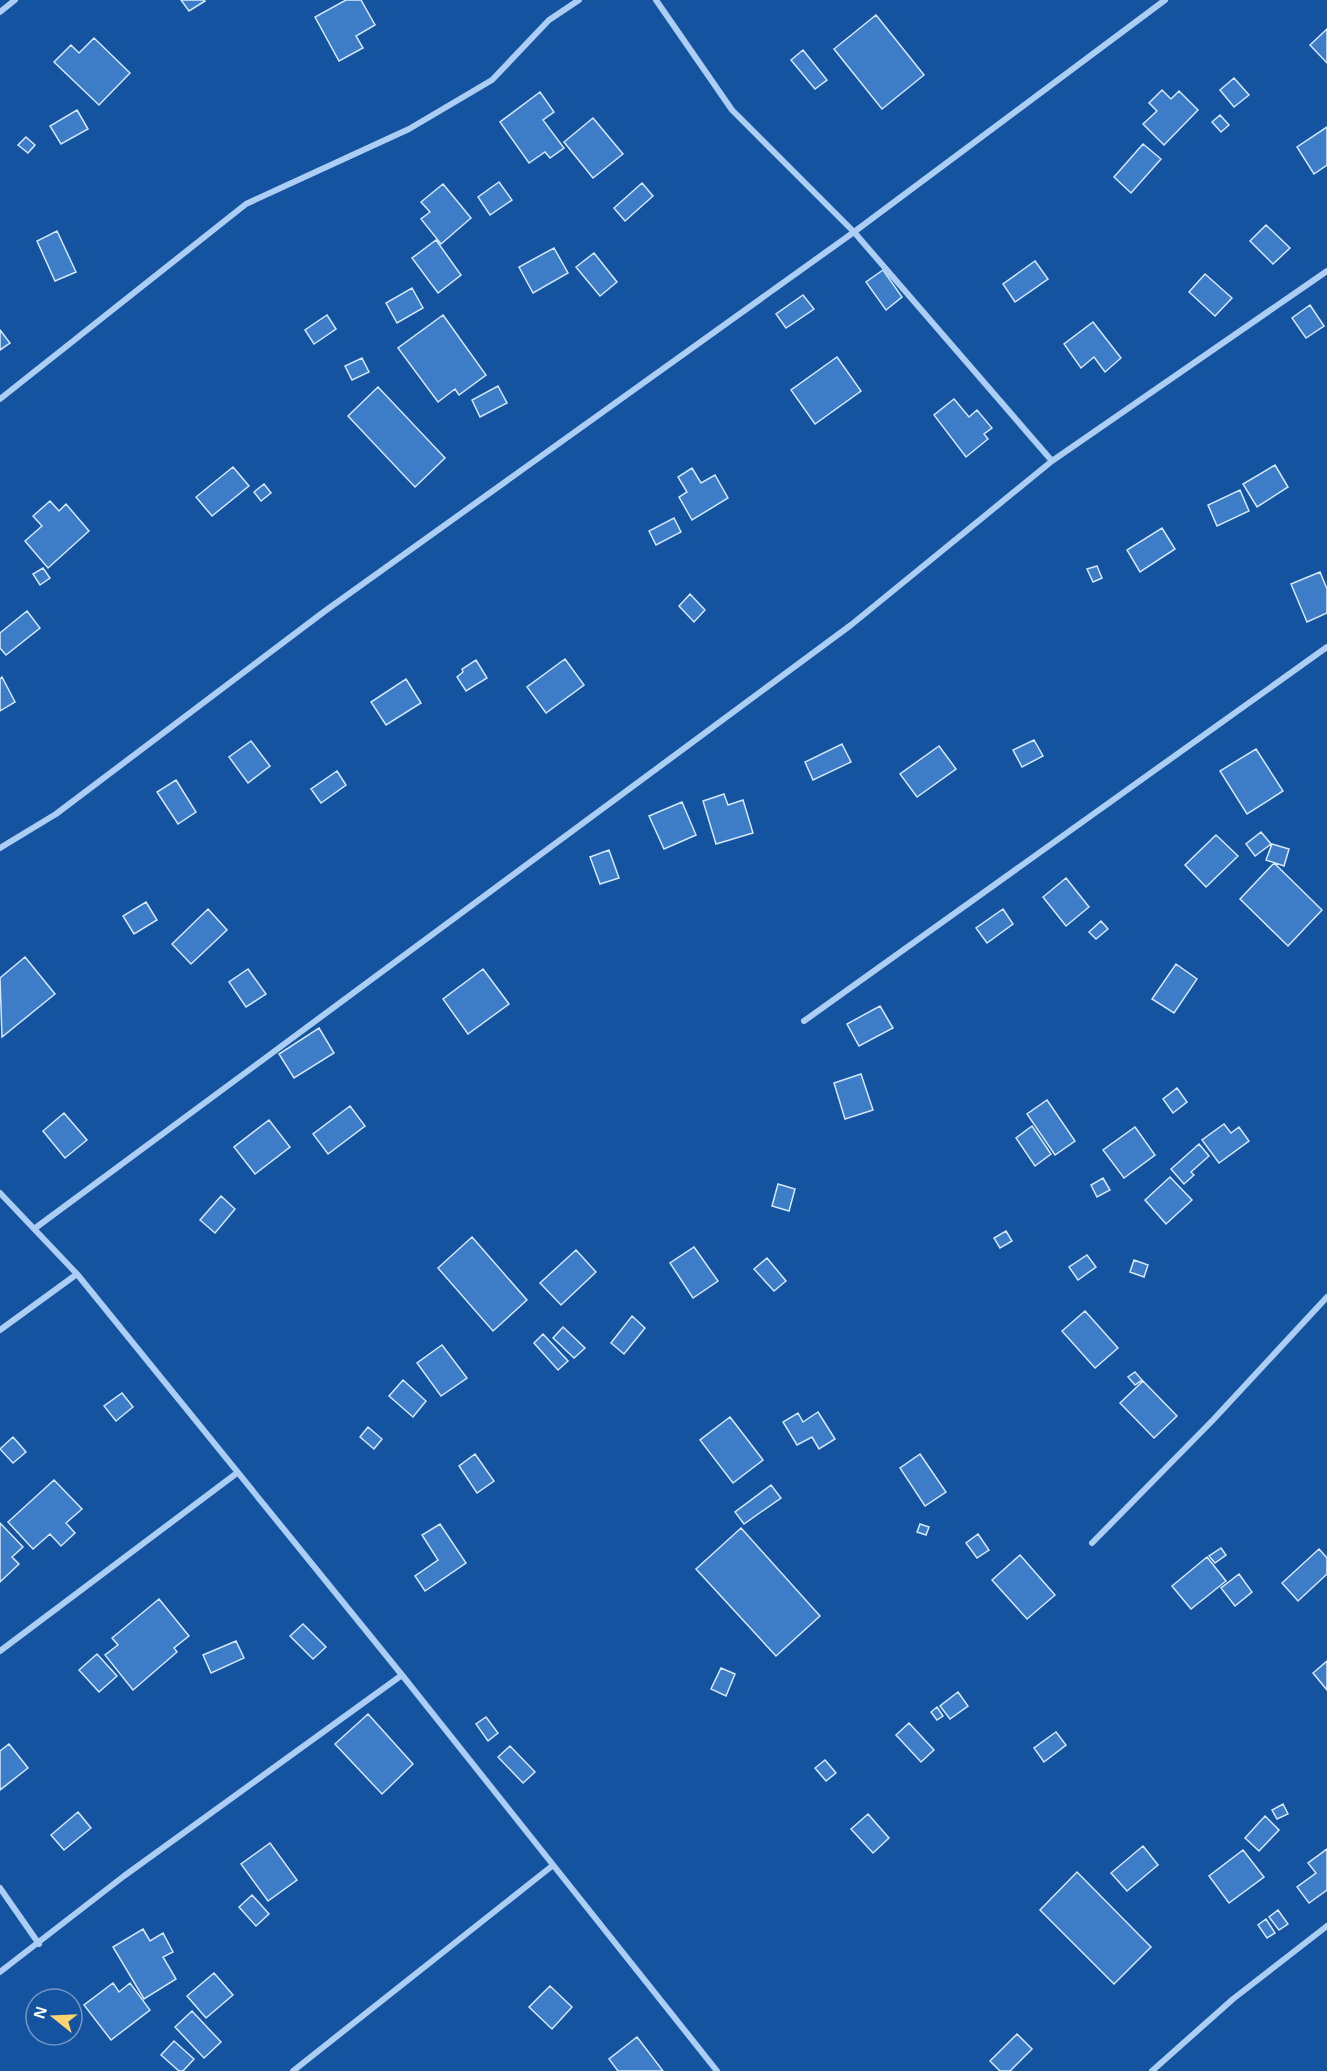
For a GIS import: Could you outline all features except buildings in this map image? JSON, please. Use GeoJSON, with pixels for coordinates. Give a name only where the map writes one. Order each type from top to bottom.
{"type":"FeatureCollection","features":[{"type":"Feature","properties":{"kind":"street"},"geometry":{"type":"LineString","coordinates":[[0,12],[15,0]]}},
{"type":"Feature","properties":{"kind":"street"},"geometry":{"type":"LineString","coordinates":[[0,399],[246,204],[409,129],[492,80],[549,20],[579,0]]}},
{"type":"Feature","properties":{"kind":"street"},"geometry":{"type":"LineString","coordinates":[[656,0],[732,110],[854,232],[1052,461]]}},
{"type":"Feature","properties":{"kind":"street"},"geometry":{"type":"LineString","coordinates":[[0,848],[56,814],[325,610],[854,232],[1165,0]]}},
{"type":"Feature","properties":{"kind":"street"},"geometry":{"type":"LineString","coordinates":[[33,1229],[851,625],[1052,461],[1327,271]]}},
{"type":"Feature","properties":{"kind":"street"},"geometry":{"type":"LineString","coordinates":[[804,1021],[1327,647]]}},
{"type":"Feature","properties":{"kind":"street"},"geometry":{"type":"LineString","coordinates":[[0,1193],[77,1274],[402,1675],[717,2071]]}},
{"type":"Feature","properties":{"kind":"street"},"geometry":{"type":"LineString","coordinates":[[0,1330],[77,1274]]}},
{"type":"Feature","properties":{"kind":"street"},"geometry":{"type":"LineString","coordinates":[[1092,1543],[1213,1420],[1327,1297]]}},
{"type":"Feature","properties":{"kind":"street"},"geometry":{"type":"LineString","coordinates":[[0,1651],[237,1473]]}},
{"type":"Feature","properties":{"kind":"street"},"geometry":{"type":"LineString","coordinates":[[0,1972],[39,1944],[124,1875],[402,1675]]}},
{"type":"Feature","properties":{"kind":"street"},"geometry":{"type":"LineString","coordinates":[[293,2071],[552,1866]]}},
{"type":"Feature","properties":{"kind":"street"},"geometry":{"type":"LineString","coordinates":[[0,1888],[39,1944]]}},
{"type":"Feature","properties":{"kind":"street"},"geometry":{"type":"LineString","coordinates":[[1152,2071],[1233,1999],[1327,1926]]}}]}
